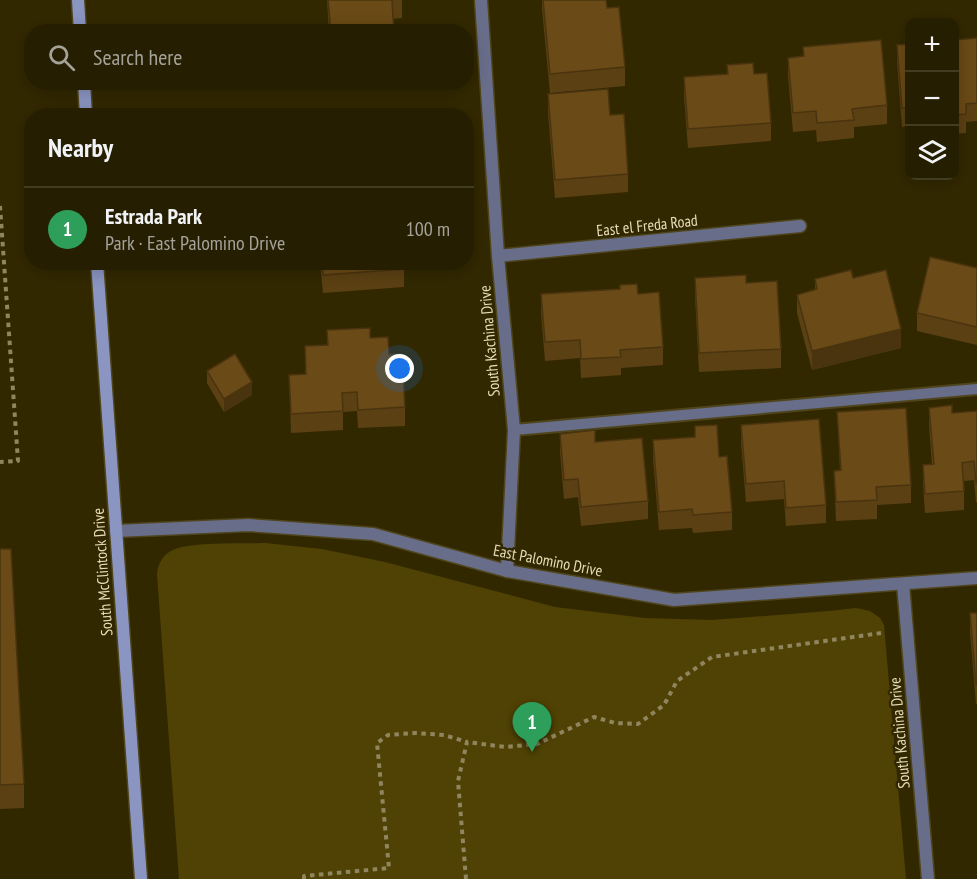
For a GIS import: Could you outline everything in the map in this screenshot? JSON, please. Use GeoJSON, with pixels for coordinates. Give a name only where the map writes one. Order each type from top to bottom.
{"type":"FeatureCollection","features":[{"type":"Feature","properties":{"kind":"main road"},"geometry":{"type":"LineString","coordinates":[[78,0],[80,24]]}},
{"type":"Feature","properties":{"kind":"main road"},"geometry":{"type":"LineString","coordinates":[[84,90],[86,108]]}},
{"type":"Feature","properties":{"kind":"main road","name":"South McClintock Drive"},"geometry":{"type":"LineString","coordinates":[[98,270],[141,879]]}},
{"type":"Feature","properties":{"kind":"street","name":"South Kachina Drive"},"geometry":{"type":"LineString","coordinates":[[482,0],[498,256],[514,430],[507,571]]}},
{"type":"Feature","properties":{"kind":"street","name":"East el Freda Road"},"geometry":{"type":"LineString","coordinates":[[498,256],[800,226]]}},
{"type":"Feature","properties":{"kind":"street","name":"East Palomino Drive"},"geometry":{"type":"LineString","coordinates":[[116,531],[249,525],[374,534],[507,571],[674,600],[977,578]]}},
{"type":"Feature","properties":{"kind":"street","name":"South Kachina Drive"},"geometry":{"type":"LineString","coordinates":[[903,584],[928,879]]}},
{"type":"Feature","properties":{"kind":"lane"},"geometry":{"type":"LineString","coordinates":[[514,430],[977,389]]}},
{"type":"Feature","properties":{"kind":"path"},"geometry":{"type":"LineString","coordinates":[[0,206],[18,461],[0,462]]}},
{"type":"Feature","properties":{"kind":"path"},"geometry":{"type":"LineString","coordinates":[[304,879],[303,876],[389,868],[377,742],[388,735],[415,733],[444,735],[466,742],[505,747],[537,744],[594,717],[615,723],[638,724],[664,705],[678,681],[712,657],[881,633]]}},
{"type":"Feature","properties":{"kind":"path"},"geometry":{"type":"LineString","coordinates":[[466,742],[458,781],[466,879]]}},
{"type":"Feature","properties":{"kind":"shaded area"},"geometry":{"type":"Polygon","coordinates":[[[265,543],[322,549],[385,562],[555,607],[645,618],[712,620],[856,608],[870,611],[880,618],[884,625],[906,879],[179,879],[158,567],[165,555],[179,548],[202,544],[265,543]]]}},
{"type":"Feature","properties":{"kind":"building"},"geometry":{"type":"Polygon","coordinates":[[[328,0],[392,0],[394,24],[330,24],[328,0]]]}},
{"type":"Feature","properties":{"kind":"building"},"geometry":{"type":"Polygon","coordinates":[[[543,0],[606,0],[607,8],[619,7],[625,67],[550,74],[543,0]]]}},
{"type":"Feature","properties":{"kind":"building"},"geometry":{"type":"Polygon","coordinates":[[[977,38],[977,103],[966,104],[966,114],[959,115],[959,72],[959,40],[977,38]]]}},
{"type":"Feature","properties":{"kind":"building"},"geometry":{"type":"Polygon","coordinates":[[[881,40],[887,105],[852,109],[854,120],[817,123],[816,111],[793,113],[788,58],[804,56],[803,47],[881,40]]]}},
{"type":"Feature","properties":{"kind":"building"},"geometry":{"type":"Polygon","coordinates":[[[905,44],[905,108],[902,108],[897,45],[905,44]]]}},
{"type":"Feature","properties":{"kind":"building"},"geometry":{"type":"Polygon","coordinates":[[[753,63],[754,74],[767,73],[771,123],[688,129],[684,77],[728,74],[727,65],[753,63]]]}},
{"type":"Feature","properties":{"kind":"building"},"geometry":{"type":"Polygon","coordinates":[[[608,89],[610,115],[624,114],[628,174],[555,180],[548,94],[608,89]]]}},
{"type":"Feature","properties":{"kind":"building"},"geometry":{"type":"Polygon","coordinates":[[[930,257],[977,268],[977,327],[917,313],[930,257]]]}},
{"type":"Feature","properties":{"kind":"building"},"geometry":{"type":"Polygon","coordinates":[[[323,270],[390,270],[323,275],[323,270]]]}},
{"type":"Feature","properties":{"kind":"building"},"geometry":{"type":"Polygon","coordinates":[[[851,270],[853,278],[886,270],[901,329],[812,351],[797,295],[817,289],[815,279],[851,270]]]}},
{"type":"Feature","properties":{"kind":"building"},"geometry":{"type":"Polygon","coordinates":[[[746,275],[746,283],[777,281],[781,349],[699,353],[695,278],[746,275]]]}},
{"type":"Feature","properties":{"kind":"building"},"geometry":{"type":"Polygon","coordinates":[[[637,284],[638,294],[659,292],[663,347],[620,350],[621,357],[581,359],[580,340],[545,342],[541,294],[620,289],[620,285],[637,284]]]}},
{"type":"Feature","properties":{"kind":"building"},"geometry":{"type":"Polygon","coordinates":[[[370,328],[370,338],[388,337],[389,354],[402,354],[405,407],[358,410],[357,392],[342,393],[343,411],[291,414],[289,375],[306,374],[305,346],[328,345],[327,330],[370,328]]]}},
{"type":"Feature","properties":{"kind":"building"},"geometry":{"type":"Polygon","coordinates":[[[235,354],[252,382],[224,399],[207,371],[235,354]]]}},
{"type":"Feature","properties":{"kind":"building"},"geometry":{"type":"Polygon","coordinates":[[[952,405],[952,413],[977,411],[977,484],[974,461],[962,463],[964,491],[925,494],[923,465],[934,464],[929,408],[952,405]]]}},
{"type":"Feature","properties":{"kind":"building"},"geometry":{"type":"Polygon","coordinates":[[[906,408],[911,485],[876,487],[877,500],[836,502],[834,471],[841,470],[837,412],[906,408]]]}},
{"type":"Feature","properties":{"kind":"building"},"geometry":{"type":"Polygon","coordinates":[[[819,419],[826,505],[786,508],[784,481],[746,484],[741,425],[819,419]]]}},
{"type":"Feature","properties":{"kind":"building"},"geometry":{"type":"Polygon","coordinates":[[[717,425],[719,457],[727,456],[732,512],[693,515],[692,509],[659,512],[653,440],[695,437],[695,426],[717,425]]]}},
{"type":"Feature","properties":{"kind":"building"},"geometry":{"type":"Polygon","coordinates":[[[595,430],[595,442],[642,438],[648,501],[581,507],[578,479],[564,480],[560,434],[595,430]]]}},
{"type":"Feature","properties":{"kind":"building"},"geometry":{"type":"Polygon","coordinates":[[[0,549],[11,549],[24,784],[0,785],[0,549]]]}},
{"type":"Feature","properties":{"kind":"building"},"geometry":{"type":"Polygon","coordinates":[[[970,613],[977,613],[977,685],[976,685],[970,613]]]}},
{"type":"Feature","properties":{"kind":"place","name":"Estrada Park"},"geometry":{"type":"Point","coordinates":[532,752]}}]}
